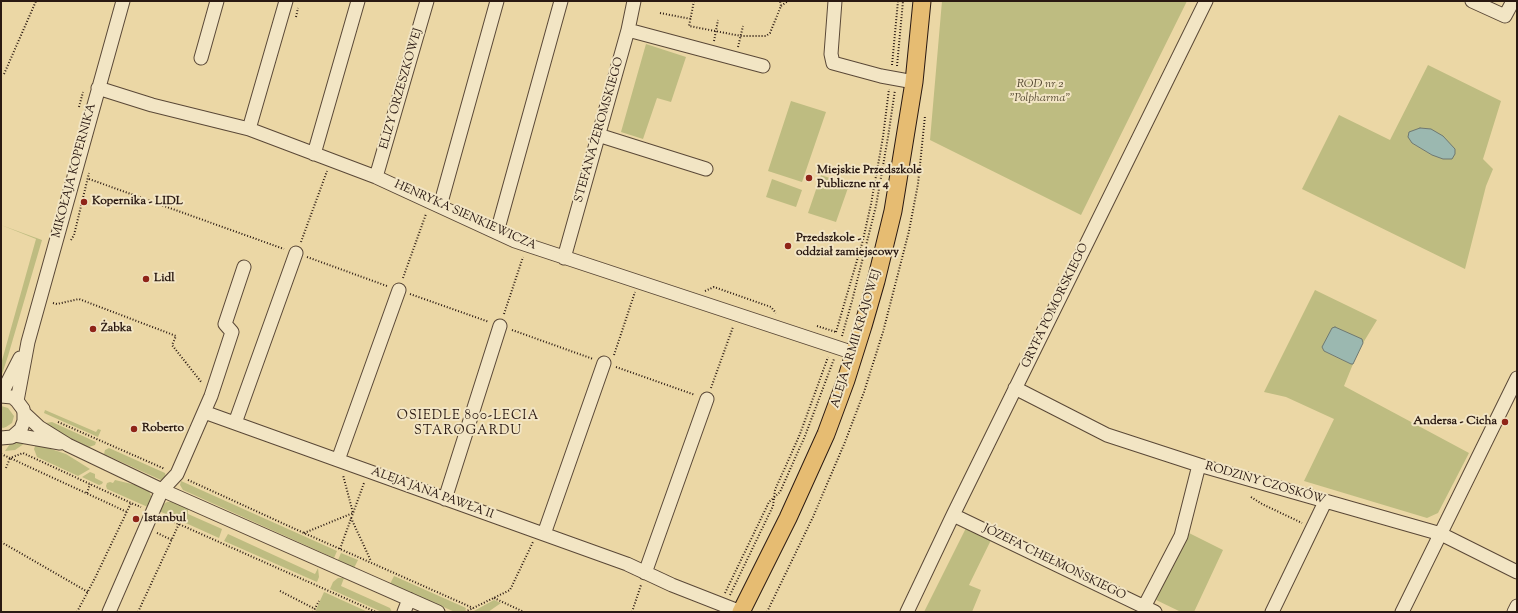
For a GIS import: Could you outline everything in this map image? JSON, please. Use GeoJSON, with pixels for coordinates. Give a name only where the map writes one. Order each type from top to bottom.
{"type":"FeatureCollection","features":[{"type":"Feature","properties":{"kind":"main road","name":"ALEJA ARMII KRAJOWEJ"},"geometry":{"type":"LineString","coordinates":[[741,612],[788,518],[826,434],[846,380],[876,281],[892,211],[914,82],[922,1]]}},
{"type":"Feature","properties":{"kind":"street","name":"MIKOŁAJA KOPERNIKA"},"geometry":{"type":"LineString","coordinates":[[17,401],[28,342],[123,1]]}},
{"type":"Feature","properties":{"kind":"street"},"geometry":{"type":"LineString","coordinates":[[201,58],[217,1]]}},
{"type":"Feature","properties":{"kind":"street"},"geometry":{"type":"LineString","coordinates":[[249,130],[286,1]]}},
{"type":"Feature","properties":{"kind":"street"},"geometry":{"type":"LineString","coordinates":[[314,154],[358,1]]}},
{"type":"Feature","properties":{"kind":"street","name":"ELIZY ORZESZKOWEJ"},"geometry":{"type":"LineString","coordinates":[[376,178],[426,1]]}},
{"type":"Feature","properties":{"kind":"street"},"geometry":{"type":"LineString","coordinates":[[435,204],[497,1]]}},
{"type":"Feature","properties":{"kind":"street"},"geometry":{"type":"LineString","coordinates":[[497,232],[561,1]]}},
{"type":"Feature","properties":{"kind":"street","name":"STEFANA ŻEROMSKIEGO"},"geometry":{"type":"LineString","coordinates":[[564,258],[628,30],[634,1]]}},
{"type":"Feature","properties":{"kind":"street"},"geometry":{"type":"LineString","coordinates":[[835,1],[831,54],[833,62],[914,82]]}},
{"type":"Feature","properties":{"kind":"street","name":"GRYFA POMORSKIEGO"},"geometry":{"type":"LineString","coordinates":[[907,612],[1015,388],[1206,1]]}},
{"type":"Feature","properties":{"kind":"street"},"geometry":{"type":"LineString","coordinates":[[1472,1],[1505,16],[1513,1]]}},
{"type":"Feature","properties":{"kind":"street"},"geometry":{"type":"LineString","coordinates":[[628,30],[764,66]]}},
{"type":"Feature","properties":{"kind":"street","name":"HENRYKA SIENKIEWICZA"},"geometry":{"type":"LineString","coordinates":[[98,88],[152,105],[249,130],[376,178],[527,245],[854,353]]}},
{"type":"Feature","properties":{"kind":"street"},"geometry":{"type":"LineString","coordinates":[[598,135],[706,169]]}},
{"type":"Feature","properties":{"kind":"street"},"geometry":{"type":"LineString","coordinates":[[235,423],[296,253]]}},
{"type":"Feature","properties":{"kind":"street"},"geometry":{"type":"LineString","coordinates":[[109,612],[162,490],[177,474],[211,396],[232,332],[225,324],[244,267]]}},
{"type":"Feature","properties":{"kind":"street"},"geometry":{"type":"LineString","coordinates":[[338,461],[399,290]]}},
{"type":"Feature","properties":{"kind":"street"},"geometry":{"type":"LineString","coordinates":[[445,499],[500,326]]}},
{"type":"Feature","properties":{"kind":"street","name":"MIKOŁAJA KOPERNIKA"},"geometry":{"type":"LineString","coordinates":[[1,395],[9,382],[28,342]]}},
{"type":"Feature","properties":{"kind":"street"},"geometry":{"type":"LineString","coordinates":[[541,533],[608,360]]}},
{"type":"Feature","properties":{"kind":"street"},"geometry":{"type":"LineString","coordinates":[[1402,612],[1517,378]]}},
{"type":"Feature","properties":{"kind":"street","name":"RODZINY CZOSKÓW"},"geometry":{"type":"LineString","coordinates":[[1015,388],[1107,435],[1199,465],[1441,534],[1517,572]]}},
{"type":"Feature","properties":{"kind":"street"},"geometry":{"type":"LineString","coordinates":[[1,395],[17,401],[24,413],[24,422],[21,429],[6,443]]}},
{"type":"Feature","properties":{"kind":"street"},"geometry":{"type":"LineString","coordinates":[[645,573],[707,399]]}},
{"type":"Feature","properties":{"kind":"street","name":"ALEJA JANA PAWŁA II"},"geometry":{"type":"LineString","coordinates":[[204,412],[627,564],[672,585],[741,612]]}},
{"type":"Feature","properties":{"kind":"street"},"geometry":{"type":"LineString","coordinates":[[24,413],[39,427],[68,445],[162,490],[438,612]]}},
{"type":"Feature","properties":{"kind":"street"},"geometry":{"type":"LineString","coordinates":[[6,443],[68,445]]}},
{"type":"Feature","properties":{"kind":"street"},"geometry":{"type":"LineString","coordinates":[[1150,609],[1181,536],[1199,465]]}},
{"type":"Feature","properties":{"kind":"street"},"geometry":{"type":"LineString","coordinates":[[1272,612],[1325,502]]}},
{"type":"Feature","properties":{"kind":"street","name":"JÓZEFA CHEŁMOŃSKIEGO"},"geometry":{"type":"LineString","coordinates":[[953,515],[1150,609]]}},
{"type":"Feature","properties":{"kind":"street"},"geometry":{"type":"LineString","coordinates":[[404,612],[409,599]]}},
{"type":"Feature","properties":{"kind":"street"},"geometry":{"type":"LineString","coordinates":[[1514,612],[1517,606]]}},
{"type":"Feature","properties":{"kind":"path"},"geometry":{"type":"LineString","coordinates":[[4,74],[36,1]]}},
{"type":"Feature","properties":{"kind":"path"},"geometry":{"type":"LineString","coordinates":[[694,1],[689,26],[741,36],[766,36],[770,33],[781,6],[788,1]]}},
{"type":"Feature","properties":{"kind":"path"},"geometry":{"type":"LineString","coordinates":[[780,1],[781,6]]}},
{"type":"Feature","properties":{"kind":"path"},"geometry":{"type":"LineString","coordinates":[[722,604],[773,506],[775,490],[800,434],[852,301],[876,206],[888,137],[898,1]]}},
{"type":"Feature","properties":{"kind":"path"},"geometry":{"type":"LineString","coordinates":[[722,604],[769,502],[780,492],[805,436],[835,347],[836,332],[863,240],[871,204],[893,78],[904,1]]}},
{"type":"Feature","properties":{"kind":"path"},"geometry":{"type":"LineString","coordinates":[[660,13],[691,18]]}},
{"type":"Feature","properties":{"kind":"path"},"geometry":{"type":"LineString","coordinates":[[711,52],[718,20]]}},
{"type":"Feature","properties":{"kind":"path"},"geometry":{"type":"LineString","coordinates":[[736,58],[743,26]]}},
{"type":"Feature","properties":{"kind":"path"},"geometry":{"type":"LineString","coordinates":[[296,253],[331,161]]}},
{"type":"Feature","properties":{"kind":"path"},"geometry":{"type":"LineString","coordinates":[[88,179],[238,232]]}},
{"type":"Feature","properties":{"kind":"path"},"geometry":{"type":"LineString","coordinates":[[399,290],[435,204]]}},
{"type":"Feature","properties":{"kind":"path"},"geometry":{"type":"LineString","coordinates":[[500,326],[527,245]]}},
{"type":"Feature","properties":{"kind":"path"},"geometry":{"type":"LineString","coordinates":[[608,360],[638,282]]}},
{"type":"Feature","properties":{"kind":"path"},"geometry":{"type":"LineString","coordinates":[[701,292],[714,287],[771,307],[778,314]]}},
{"type":"Feature","properties":{"kind":"path"},"geometry":{"type":"LineString","coordinates":[[52,302],[58,304],[79,299],[176,336],[172,345],[211,396]]}},
{"type":"Feature","properties":{"kind":"path"},"geometry":{"type":"LineString","coordinates":[[816,326],[836,332]]}},
{"type":"Feature","properties":{"kind":"path"},"geometry":{"type":"LineString","coordinates":[[51,420],[177,474],[304,533],[473,608]]}},
{"type":"Feature","properties":{"kind":"path"},"geometry":{"type":"LineString","coordinates":[[1,454],[6,443]]}},
{"type":"Feature","properties":{"kind":"path"},"geometry":{"type":"LineString","coordinates":[[6,443],[6,468]]}},
{"type":"Feature","properties":{"kind":"path"},"geometry":{"type":"LineString","coordinates":[[6,443],[23,453],[131,503],[376,612]]}},
{"type":"Feature","properties":{"kind":"path"},"geometry":{"type":"LineString","coordinates":[[6,443],[87,493],[127,512]]}},
{"type":"Feature","properties":{"kind":"path"},"geometry":{"type":"LineString","coordinates":[[338,461],[353,513]]}},
{"type":"Feature","properties":{"kind":"path"},"geometry":{"type":"LineString","coordinates":[[340,549],[368,471]]}},
{"type":"Feature","properties":{"kind":"path"},"geometry":{"type":"LineString","coordinates":[[87,493],[90,484]]}},
{"type":"Feature","properties":{"kind":"path"},"geometry":{"type":"LineString","coordinates":[[1251,497],[1262,504],[1312,528]]}},
{"type":"Feature","properties":{"kind":"path"},"geometry":{"type":"LineString","coordinates":[[76,612],[88,592],[131,503]]}},
{"type":"Feature","properties":{"kind":"path"},"geometry":{"type":"LineString","coordinates":[[304,533],[353,513]]}},
{"type":"Feature","properties":{"kind":"path"},"geometry":{"type":"LineString","coordinates":[[351,518],[371,563]]}},
{"type":"Feature","properties":{"kind":"path"},"geometry":{"type":"LineString","coordinates":[[139,612],[180,524]]}},
{"type":"Feature","properties":{"kind":"path"},"geometry":{"type":"LineString","coordinates":[[146,528],[172,540]]}},
{"type":"Feature","properties":{"kind":"path"},"geometry":{"type":"LineString","coordinates":[[465,612],[510,590],[541,533]]}},
{"type":"Feature","properties":{"kind":"path"},"geometry":{"type":"LineString","coordinates":[[1,542],[88,592]]}},
{"type":"Feature","properties":{"kind":"path"},"geometry":{"type":"LineString","coordinates":[[632,612],[645,573]]}},
{"type":"Feature","properties":{"kind":"path"},"geometry":{"type":"LineString","coordinates":[[280,591],[314,611],[319,601]]}},
{"type":"Feature","properties":{"kind":"path"},"geometry":{"type":"LineString","coordinates":[[494,598],[524,612]]}},
{"type":"Feature","properties":{"kind":"green space","name":"ROD nr 2 \"Polpharma\""},"geometry":{"type":"Polygon","coordinates":[[[942,1],[1187,1],[1081,215],[930,140],[942,1]]]}},
{"type":"Feature","properties":{"kind":"green space"},"geometry":{"type":"Polygon","coordinates":[[[646,44],[686,57],[671,102],[657,98],[643,139],[621,132],[646,44]]]}},
{"type":"Feature","properties":{"kind":"green space"},"geometry":{"type":"Polygon","coordinates":[[[1428,65],[1501,101],[1483,159],[1493,169],[1486,186],[1465,269],[1302,189],[1339,115],[1390,140],[1428,65]],[[1412,143],[1432,155],[1450,144],[1412,143]]]}},
{"type":"Feature","properties":{"kind":"green space"},"geometry":{"type":"Polygon","coordinates":[[[791,101],[826,112],[802,182],[768,171],[791,101]]]}},
{"type":"Feature","properties":{"kind":"green space"},"geometry":{"type":"Polygon","coordinates":[[[821,175],[849,185],[836,222],[808,213],[821,175]]]}},
{"type":"Feature","properties":{"kind":"green space"},"geometry":{"type":"Polygon","coordinates":[[[772,179],[802,190],[796,207],[766,197],[772,179]]]}},
{"type":"Feature","properties":{"kind":"green space"},"geometry":{"type":"Polygon","coordinates":[[[1,225],[42,240],[1,377],[1,364],[36,239],[1,225]]]}},
{"type":"Feature","properties":{"kind":"green space"},"geometry":{"type":"Polygon","coordinates":[[[1315,290],[1377,320],[1363,343],[1362,339],[1322,347],[1324,351],[1353,364],[1344,386],[1469,453],[1438,513],[1427,518],[1304,481],[1334,419],[1286,397],[1264,392],[1315,290]]]}},
{"type":"Feature","properties":{"kind":"green space"},"geometry":{"type":"Polygon","coordinates":[[[1,406],[8,408],[14,416],[12,423],[3,428],[1,427],[1,406]]]}},
{"type":"Feature","properties":{"kind":"green space"},"geometry":{"type":"Polygon","coordinates":[[[45,410],[96,432],[98,429],[101,430],[98,437],[44,413],[45,410]]]}},
{"type":"Feature","properties":{"kind":"green space"},"geometry":{"type":"Polygon","coordinates":[[[52,422],[96,442],[95,445],[89,447],[45,426],[46,423],[52,422]]]}},
{"type":"Feature","properties":{"kind":"green space"},"geometry":{"type":"Polygon","coordinates":[[[12,441],[28,441],[15,450],[5,451],[12,441]]]}},
{"type":"Feature","properties":{"kind":"green space"},"geometry":{"type":"Polygon","coordinates":[[[36,444],[66,454],[90,469],[78,476],[37,457],[34,449],[36,444]]]}},
{"type":"Feature","properties":{"kind":"green space"},"geometry":{"type":"Polygon","coordinates":[[[109,448],[165,473],[165,480],[161,480],[104,454],[105,450],[109,448]]]}},
{"type":"Feature","properties":{"kind":"green space"},"geometry":{"type":"Polygon","coordinates":[[[90,472],[95,474],[95,478],[103,482],[102,484],[99,485],[82,477],[90,472]]]}},
{"type":"Feature","properties":{"kind":"green space"},"geometry":{"type":"Polygon","coordinates":[[[115,480],[148,489],[152,498],[150,508],[107,489],[107,483],[113,483],[115,480]]]}},
{"type":"Feature","properties":{"kind":"green space"},"geometry":{"type":"Polygon","coordinates":[[[181,481],[337,551],[334,558],[183,490],[180,485],[181,481]]]}},
{"type":"Feature","properties":{"kind":"green space"},"geometry":{"type":"Polygon","coordinates":[[[174,501],[188,507],[188,514],[222,529],[219,538],[159,511],[162,505],[167,502],[174,501]]]}},
{"type":"Feature","properties":{"kind":"green space"},"geometry":{"type":"Polygon","coordinates":[[[966,528],[991,540],[969,585],[981,590],[972,612],[924,612],[966,528]]]}},
{"type":"Feature","properties":{"kind":"green space"},"geometry":{"type":"Polygon","coordinates":[[[1185,531],[1223,550],[1194,612],[1181,612],[1152,598],[1185,531]]]}},
{"type":"Feature","properties":{"kind":"green space"},"geometry":{"type":"Polygon","coordinates":[[[228,534],[315,574],[318,568],[319,577],[317,582],[224,541],[228,534]]]}},
{"type":"Feature","properties":{"kind":"green space"},"geometry":{"type":"Polygon","coordinates":[[[341,553],[358,560],[354,568],[338,560],[341,553]]]}},
{"type":"Feature","properties":{"kind":"green space"},"geometry":{"type":"Polygon","coordinates":[[[394,576],[466,608],[465,611],[455,612],[390,584],[394,576]]]}},
{"type":"Feature","properties":{"kind":"green space"},"geometry":{"type":"Polygon","coordinates":[[[338,578],[344,578],[341,586],[390,608],[392,612],[382,612],[330,589],[333,582],[338,578]]]}},
{"type":"Feature","properties":{"kind":"green space"},"geometry":{"type":"Polygon","coordinates":[[[324,592],[368,612],[315,612],[324,592]]]}},
{"type":"Feature","properties":{"kind":"green space"},"geometry":{"type":"Polygon","coordinates":[[[494,600],[501,603],[488,612],[472,612],[494,600]]]}},
{"type":"Feature","properties":{"kind":"water"},"geometry":{"type":"Polygon","coordinates":[[[1420,128],[1431,129],[1443,136],[1455,149],[1455,154],[1452,159],[1443,159],[1432,155],[1412,143],[1408,137],[1409,132],[1420,128]]]}},
{"type":"Feature","properties":{"kind":"water"},"geometry":{"type":"Polygon","coordinates":[[[1335,327],[1362,339],[1363,343],[1353,364],[1324,351],[1322,347],[1332,328],[1335,327]]]}},
{"type":"Feature","properties":{"kind":"place","name":"Miejskie Przedszkole Publiczne nr 4"},"geometry":{"type":"Point","coordinates":[809,178]}},
{"type":"Feature","properties":{"kind":"place","name":"Kopernika - LIDL"},"geometry":{"type":"Point","coordinates":[84,202]}},
{"type":"Feature","properties":{"kind":"place","name":"Przedszkole - oddział zamiejscowy"},"geometry":{"type":"Point","coordinates":[788,246]}},
{"type":"Feature","properties":{"kind":"place","name":"Lidl"},"geometry":{"type":"Point","coordinates":[146,279]}},
{"type":"Feature","properties":{"kind":"place","name":"Żabka"},"geometry":{"type":"Point","coordinates":[93,329]}},
{"type":"Feature","properties":{"kind":"place","name":"Andersa - Cicha"},"geometry":{"type":"Point","coordinates":[1505,422]}},
{"type":"Feature","properties":{"kind":"place","name":"Roberto"},"geometry":{"type":"Point","coordinates":[134,429]}},
{"type":"Feature","properties":{"kind":"place","name":"Istanbul"},"geometry":{"type":"Point","coordinates":[136,519]}},
{"type":"Feature","properties":{"kind":"district","name":"OSIEDLE 800-LECIA STAROGARDU"},"geometry":{"type":"Point","coordinates":[468,424]}}]}
